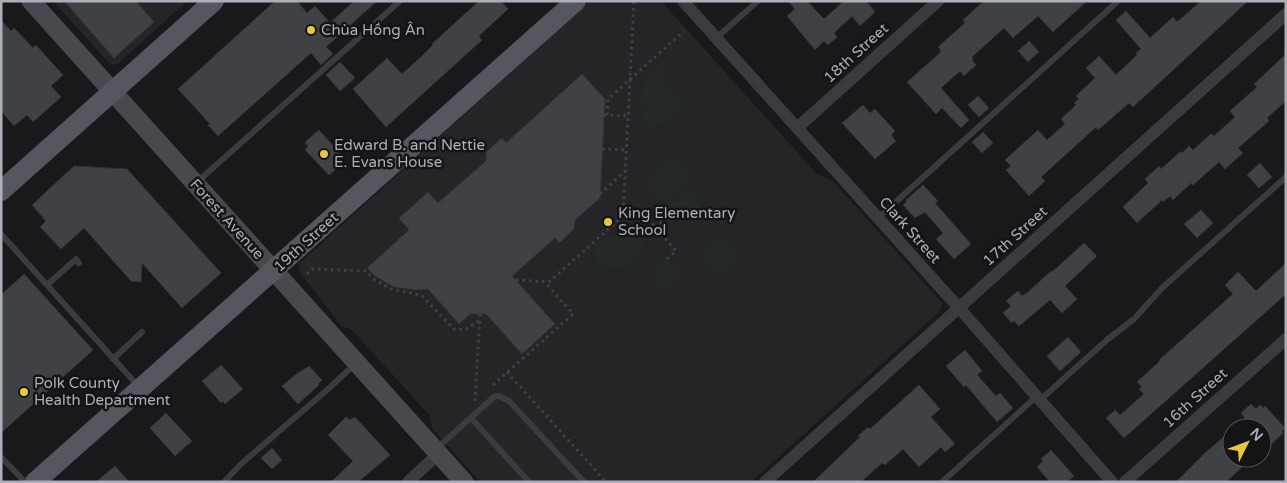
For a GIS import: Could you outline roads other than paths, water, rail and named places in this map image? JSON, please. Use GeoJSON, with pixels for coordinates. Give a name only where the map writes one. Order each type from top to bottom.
{"type":"FeatureCollection","features":[{"type":"Feature","properties":{"kind":"main road","name":"Forest Avenue"},"geometry":{"type":"LineString","coordinates":[[31,1],[464,482]]}},
{"type":"Feature","properties":{"kind":"main road"},"geometry":{"type":"LineString","coordinates":[[1,191],[214,1]]}},
{"type":"Feature","properties":{"kind":"main road","name":"19th Street"},"geometry":{"type":"LineString","coordinates":[[35,482],[576,1]]}},
{"type":"Feature","properties":{"kind":"street","name":"Clark Street"},"geometry":{"type":"LineString","coordinates":[[683,1],[959,308],[1112,482]]}},
{"type":"Feature","properties":{"kind":"street","name":"18th Street"},"geometry":{"type":"LineString","coordinates":[[797,128],[938,1]]}},
{"type":"Feature","properties":{"kind":"street","name":"17th Street"},"geometry":{"type":"LineString","coordinates":[[765,482],[1286,14]]}},
{"type":"Feature","properties":{"kind":"street","name":"16th Street"},"geometry":{"type":"LineString","coordinates":[[1125,482],[1286,338]]}},
{"type":"Feature","properties":{"kind":"street"},"geometry":{"type":"LineString","coordinates":[[408,482],[437,452]]}},
{"type":"Feature","properties":{"kind":"lane"},"geometry":{"type":"LineString","coordinates":[[195,184],[400,1]]}},
{"type":"Feature","properties":{"kind":"lane"},"geometry":{"type":"LineString","coordinates":[[716,38],[758,1]]}},
{"type":"Feature","properties":{"kind":"lane"},"geometry":{"type":"LineString","coordinates":[[878,218],[1118,1]]}},
{"type":"Feature","properties":{"kind":"lane"},"geometry":{"type":"LineString","coordinates":[[942,482],[1038,398],[1134,318],[1162,288],[1286,178]]}},
{"type":"Feature","properties":{"kind":"lane"},"geometry":{"type":"LineString","coordinates":[[1,234],[139,388]]}},
{"type":"Feature","properties":{"kind":"lane"},"geometry":{"type":"LineString","coordinates":[[47,285],[76,259],[79,263]]}},
{"type":"Feature","properties":{"kind":"lane"},"geometry":{"type":"LineString","coordinates":[[113,359],[142,332]]}},
{"type":"Feature","properties":{"kind":"lane"},"geometry":{"type":"LineString","coordinates":[[224,482],[241,464],[327,390],[356,362]]}},
{"type":"Feature","properties":{"kind":"lane"},"geometry":{"type":"LineString","coordinates":[[437,452],[495,396],[499,396],[509,401],[584,482]]}},
{"type":"Feature","properties":{"kind":"lane"},"geometry":{"type":"LineString","coordinates":[[471,418],[529,482]]}},
{"type":"Feature","properties":{"kind":"lane"},"geometry":{"type":"LineString","coordinates":[[1,457],[25,482]]}},
{"type":"Feature","properties":{"kind":"place","name":"Chùa Hồng Ân"},"geometry":{"type":"Point","coordinates":[311,30]}},
{"type":"Feature","properties":{"kind":"place","name":"Edward B. and Nettie E. Evans House"},"geometry":{"type":"Point","coordinates":[324,154]}},
{"type":"Feature","properties":{"kind":"place","name":"King Elementary School"},"geometry":{"type":"Point","coordinates":[608,222]}},
{"type":"Feature","properties":{"kind":"place","name":"Polk County Health Department"},"geometry":{"type":"Point","coordinates":[24,392]}}]}
